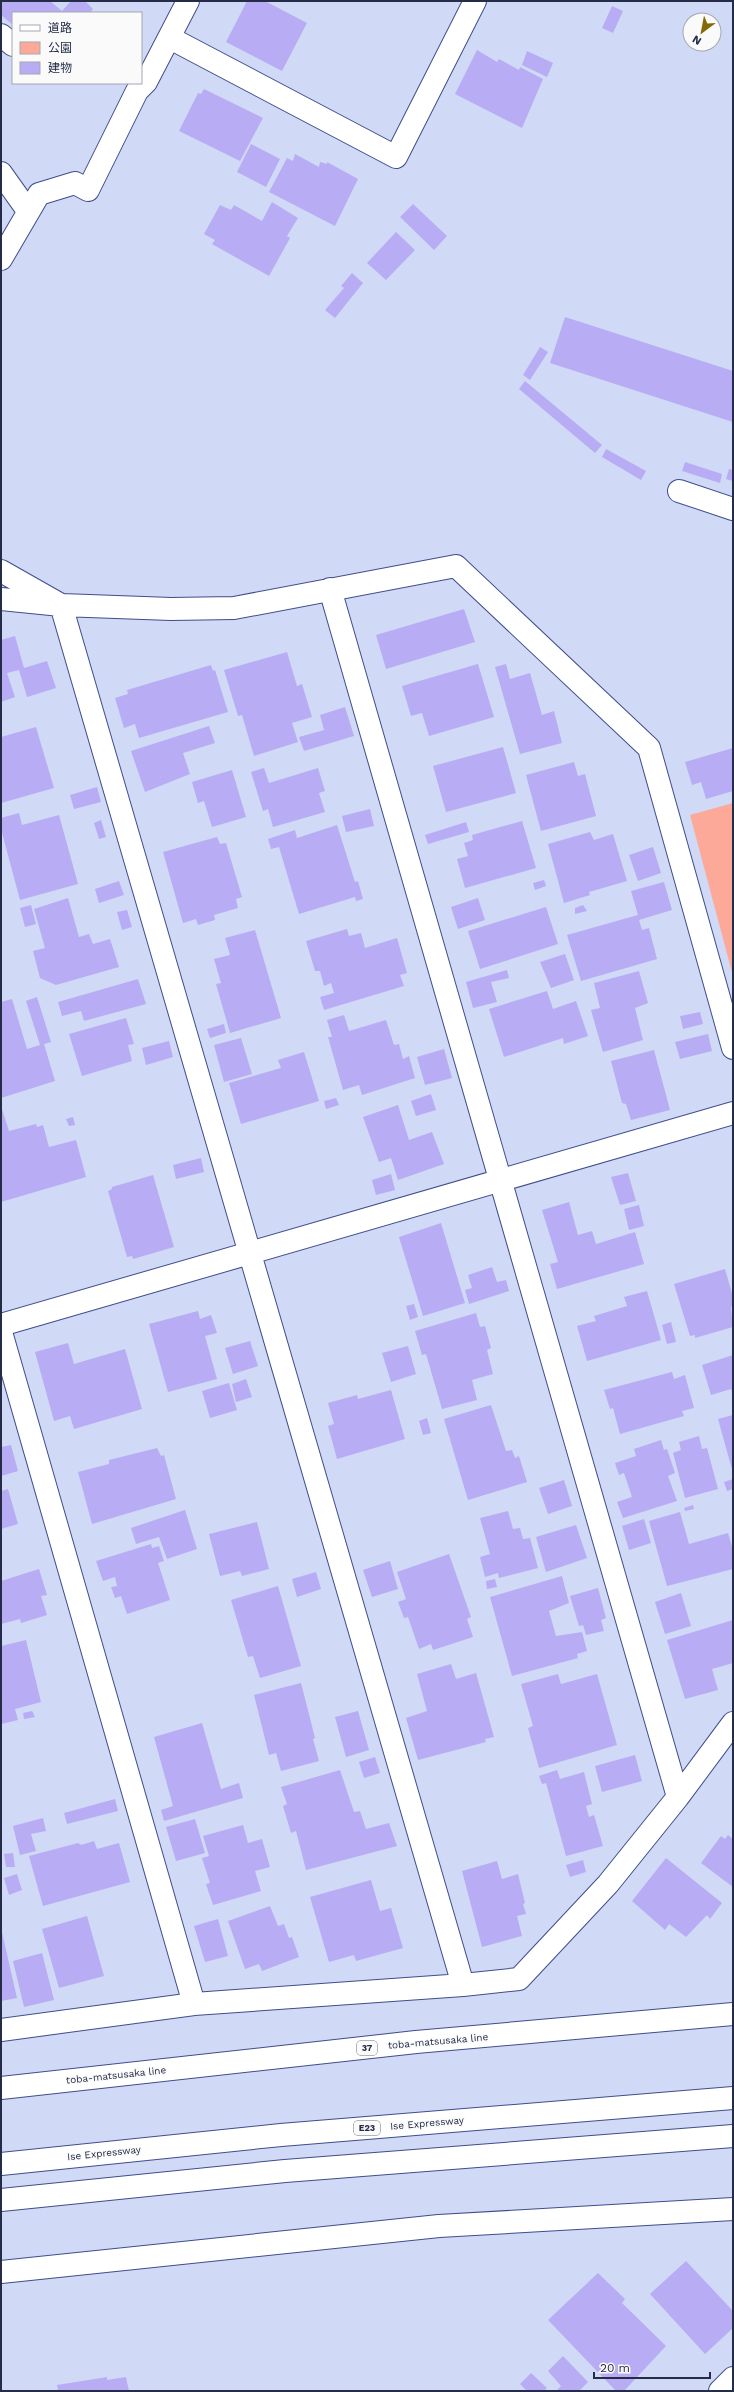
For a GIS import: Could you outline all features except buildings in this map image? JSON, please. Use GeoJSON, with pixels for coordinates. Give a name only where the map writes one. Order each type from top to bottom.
{"type":"FeatureCollection","features":[{"type":"Feature","properties":{"kind":"main road"},"geometry":{"type":"LineString","coordinates":[[1,259],[38,194],[75,183],[88,190],[137,90],[146,82],[188,1]]}},
{"type":"Feature","properties":{"kind":"main road"},"geometry":{"type":"LineString","coordinates":[[170,38],[396,157],[475,1]]}},
{"type":"Feature","properties":{"kind":"main road"},"geometry":{"type":"LineString","coordinates":[[1,35],[12,44]]}},
{"type":"Feature","properties":{"kind":"main road"},"geometry":{"type":"LineString","coordinates":[[1,173],[28,211]]}},
{"type":"Feature","properties":{"kind":"main road"},"geometry":{"type":"LineString","coordinates":[[679,491],[733,509]]}},
{"type":"Feature","properties":{"kind":"main road"},"geometry":{"type":"LineString","coordinates":[[1,599],[61,604],[171,609],[234,608],[456,566],[649,748],[733,1048]]}},
{"type":"Feature","properties":{"kind":"main road"},"geometry":{"type":"LineString","coordinates":[[1,571],[61,604],[248,1252],[463,1985]]}},
{"type":"Feature","properties":{"kind":"main road"},"geometry":{"type":"LineString","coordinates":[[330,589],[678,1797]]}},
{"type":"Feature","properties":{"kind":"main road"},"geometry":{"type":"LineString","coordinates":[[1,1325],[248,1252],[733,1113]]}},
{"type":"Feature","properties":{"kind":"main road"},"geometry":{"type":"LineString","coordinates":[[1,1332],[194,2004]]}},
{"type":"Feature","properties":{"kind":"main road"},"geometry":{"type":"LineString","coordinates":[[1,2030],[194,2004],[463,1985],[518,1979],[608,1884],[678,1797],[733,1723]]}},
{"type":"Feature","properties":{"kind":"main road","name":"toba-matsusaka line"},"geometry":{"type":"LineString","coordinates":[[1,2088],[416,2042],[733,2014]]}},
{"type":"Feature","properties":{"kind":"main road","name":"Ise Expressway"},"geometry":{"type":"LineString","coordinates":[[1,2164],[281,2135],[733,2098]]}},
{"type":"Feature","properties":{"kind":"main road"},"geometry":{"type":"LineString","coordinates":[[1,2200],[285,2171],[733,2136]]}},
{"type":"Feature","properties":{"kind":"main road"},"geometry":{"type":"LineString","coordinates":[[1,2272],[439,2226],[733,2209]]}},
{"type":"Feature","properties":{"kind":"main road"},"geometry":{"type":"LineString","coordinates":[[720,2391],[733,2378]]}},
{"type":"Feature","properties":{"kind":"green space"},"geometry":{"type":"Polygon","coordinates":[[[733,803],[733,976],[690,815],[733,803]]]}}]}
